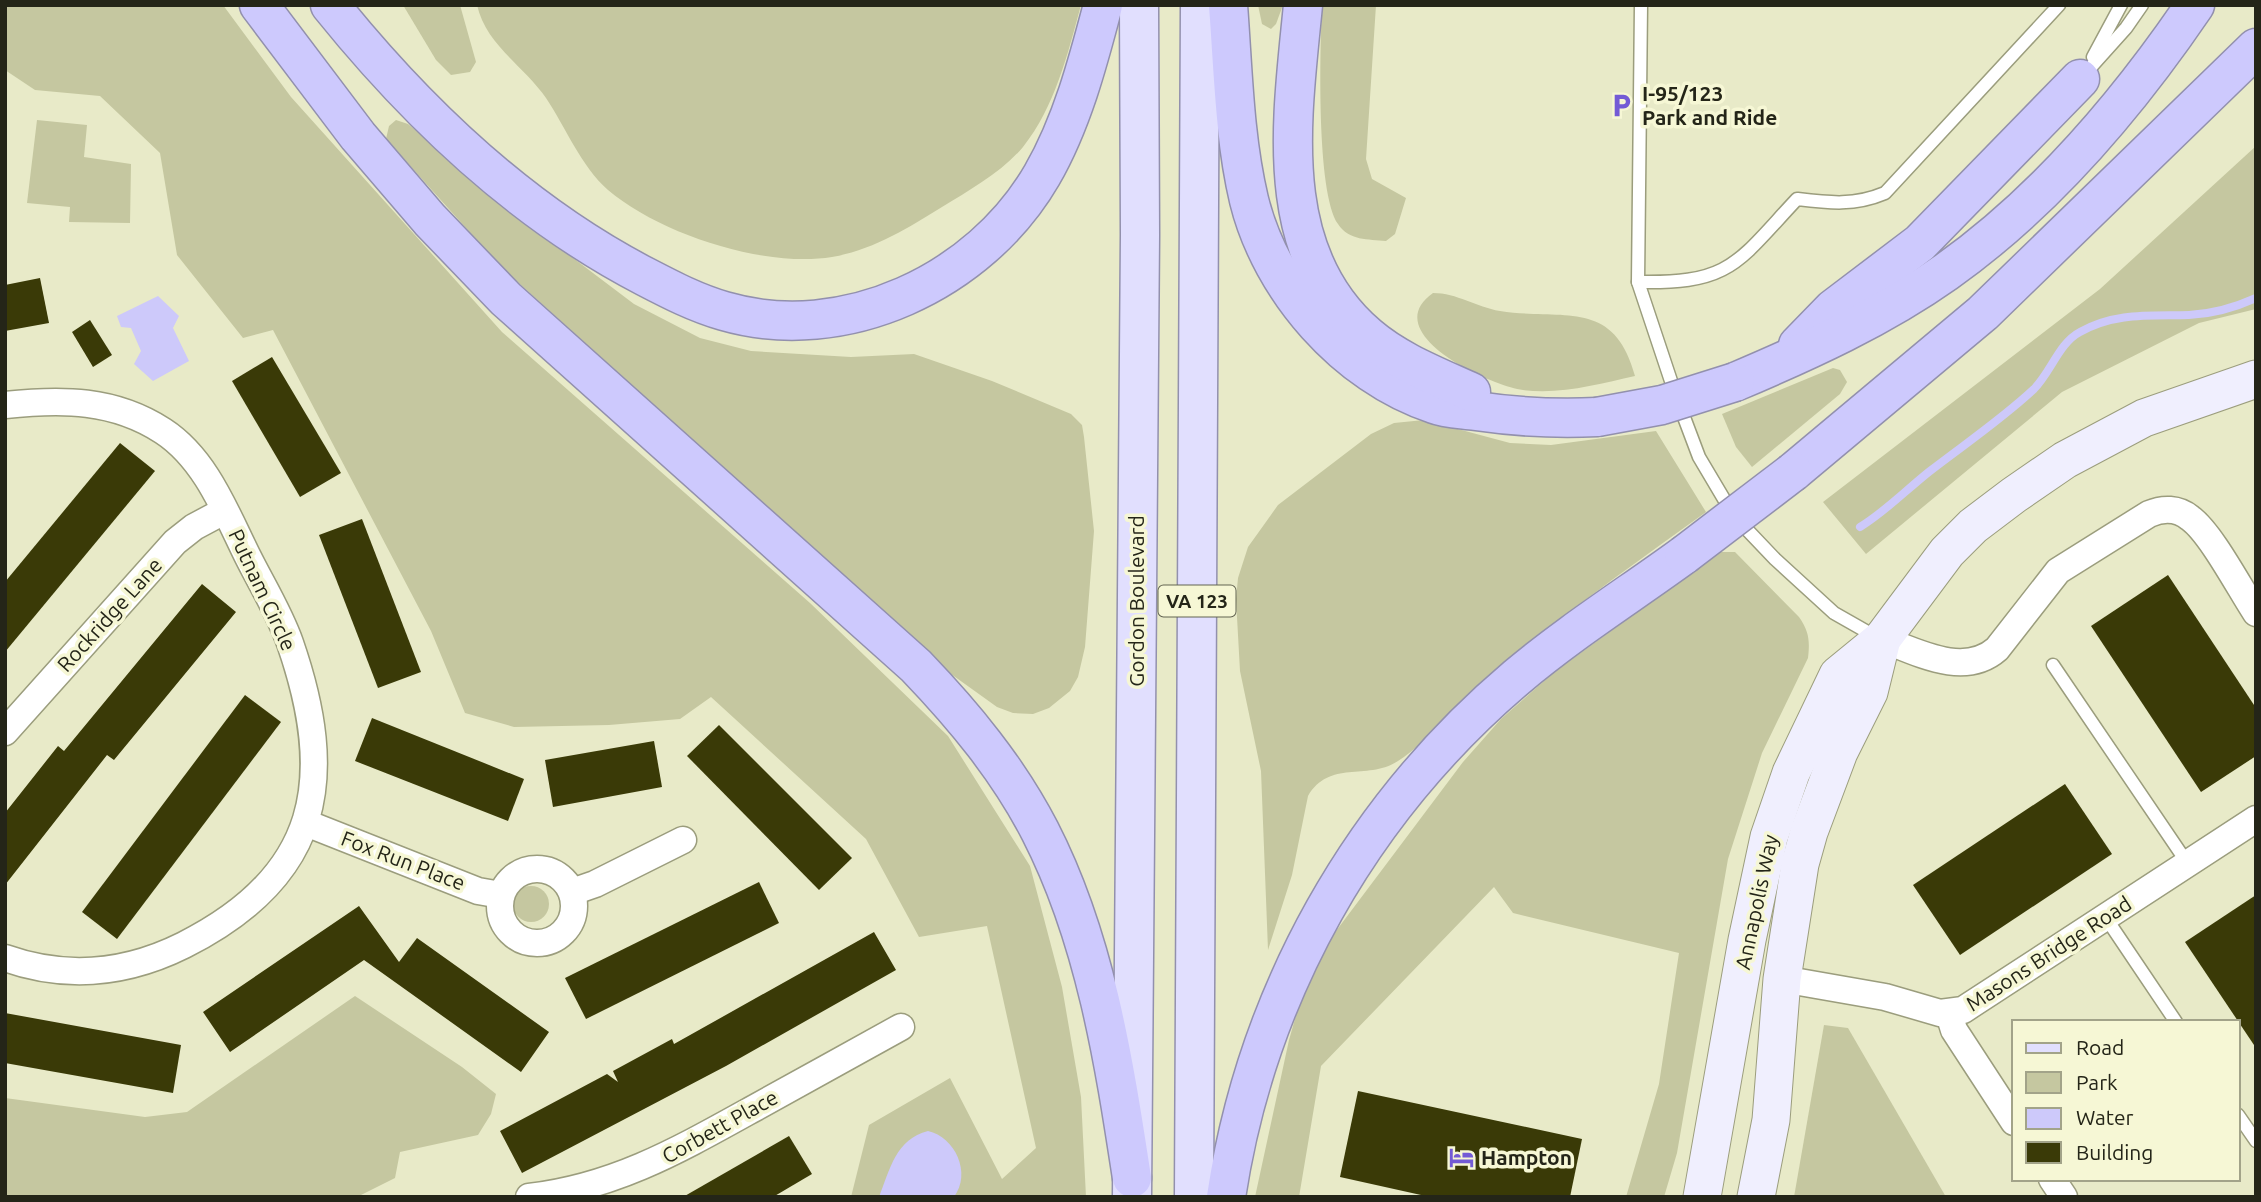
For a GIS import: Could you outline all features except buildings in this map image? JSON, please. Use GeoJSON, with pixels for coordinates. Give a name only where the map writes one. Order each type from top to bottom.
{"type":"FeatureCollection","features":[{"type":"Feature","properties":{"kind":"highway"},"geometry":{"type":"LineString","coordinates":[[259,5],[358,136],[430,220],[496,289],[916,666],[960,712],[1007,774],[1039,829],[1073,907],[1095,982],[1114,1068],[1132,1187]]}},
{"type":"Feature","properties":{"kind":"highway"},"geometry":{"type":"LineString","coordinates":[[330,5],[421,108],[501,180],[560,225],[622,264],[687,298],[734,314],[783,321],[849,315],[889,303],[928,286],[964,262],[996,235],[1030,194],[1061,137],[1089,60],[1103,5]]}},
{"type":"Feature","properties":{"kind":"highway"},"geometry":{"type":"LineString","coordinates":[[1228,5],[1241,160],[1250,202],[1275,265],[1306,311],[1336,343],[1370,371],[1401,390],[1436,405],[1527,418],[1597,417],[1662,405],[1735,382],[1847,331],[1945,272],[1999,230],[2060,173],[2106,124],[2158,59],[2195,5]]}},
{"type":"Feature","properties":{"kind":"highway"},"geometry":{"type":"LineString","coordinates":[[1303,5],[1292,146],[1295,204],[1312,265],[1341,309],[1368,336],[1403,360],[1527,418]]}},
{"type":"Feature","properties":{"kind":"highway"},"geometry":{"type":"LineString","coordinates":[[1226,1197],[1248,1097],[1279,1002],[1322,911],[1361,849],[1415,779],[1464,725],[1518,676],[1793,472],[1983,313],[2256,48]]}},
{"type":"Feature","properties":{"kind":"highway"},"geometry":{"type":"LineString","coordinates":[[1782,362],[1833,309],[1920,243],[2080,79]]}},
{"type":"Feature","properties":{"kind":"main road","name":"Gordon Boulevard"},"geometry":{"type":"LineString","coordinates":[[1132,1187],[1141,207],[1139,5]]}},
{"type":"Feature","properties":{"kind":"main road","name":"VA 123"},"geometry":{"type":"LineString","coordinates":[[1195,1197],[1200,5]]}},
{"type":"Feature","properties":{"kind":"street","name":"Annapolis Way"},"geometry":{"type":"LineString","coordinates":[[1702,1197],[1747,940],[1769,837],[1791,773],[1838,675],[1882,639],[1947,552],[1973,526],[2014,495],[2065,460],[2144,418],[2189,399],[2256,379]]}},
{"type":"Feature","properties":{"kind":"street","name":"Putnam Circle"},"geometry":{"type":"LineString","coordinates":[[5,405],[73,400],[106,405],[137,416],[166,432],[187,452],[208,479],[289,640],[307,701],[315,758],[315,783],[306,823],[286,861],[261,891],[212,931],[138,965],[102,972],[66,972],[31,967],[5,958]]}},
{"type":"Feature","properties":{"kind":"street"},"geometry":{"type":"LineString","coordinates":[[1882,639],[1947,662],[1965,663],[1983,658],[1997,649],[2058,571],[2149,514],[2162,510],[2176,511],[2195,522],[2256,613]]}},
{"type":"Feature","properties":{"kind":"street","name":"Rockridge Lane"},"geometry":{"type":"LineString","coordinates":[[5,732],[175,542],[194,527],[225,511]]}},
{"type":"Feature","properties":{"kind":"street","name":"Annapolis Way"},"geometry":{"type":"LineString","coordinates":[[1756,1197],[1771,1120],[1782,979],[1808,832],[1849,729],[1869,692],[1882,639]]}},
{"type":"Feature","properties":{"kind":"street","name":"Masons Bridge Road"},"geometry":{"type":"LineString","coordinates":[[1782,979],[1885,997],[1949,1014],[1972,1006],[2256,819]]}},
{"type":"Feature","properties":{"kind":"street","name":"Fox Run Place"},"geometry":{"type":"LineString","coordinates":[[306,823],[478,891],[501,895]]}},
{"type":"Feature","properties":{"kind":"street"},"geometry":{"type":"LineString","coordinates":[[572,892],[595,884],[683,840]]}},
{"type":"Feature","properties":{"kind":"street"},"geometry":{"type":"LineString","coordinates":[[530,869],[554,873],[572,892],[575,908],[572,921],[564,933],[553,941],[536,944],[517,937],[503,922],[499,908],[501,895],[515,876],[530,869]]}},
{"type":"Feature","properties":{"kind":"street"},"geometry":{"type":"LineString","coordinates":[[1949,1014],[1954,1030],[2012,1119]]}},
{"type":"Feature","properties":{"kind":"street","name":"Corbett Place"},"geometry":{"type":"LineString","coordinates":[[529,1197],[571,1194],[662,1160],[901,1027]]}},
{"type":"Feature","properties":{"kind":"street"},"geometry":{"type":"LineString","coordinates":[[2053,1181],[2064,1197]]}},
{"type":"Feature","properties":{"kind":"lane"},"geometry":{"type":"LineString","coordinates":[[1641,5],[1638,282],[1699,457],[1728,507],[1775,559],[1844,620],[1882,639]]}},
{"type":"Feature","properties":{"kind":"lane"},"geometry":{"type":"LineString","coordinates":[[1638,282],[1683,283],[1723,271],[1739,260],[1797,199],[1838,205],[1862,202],[1885,193],[2059,5]]}},
{"type":"Feature","properties":{"kind":"lane"},"geometry":{"type":"LineString","coordinates":[[2080,79],[2121,5]]}},
{"type":"Feature","properties":{"kind":"lane"},"geometry":{"type":"LineString","coordinates":[[2080,79],[2126,28],[2142,5]]}},
{"type":"Feature","properties":{"kind":"lane"},"geometry":{"type":"LineString","coordinates":[[2053,665],[2188,864]]}},
{"type":"Feature","properties":{"kind":"lane"},"geometry":{"type":"LineString","coordinates":[[2106,918],[2175,1020]]}},
{"type":"Feature","properties":{"kind":"lane"},"geometry":{"type":"LineString","coordinates":[[2240,1118],[2256,1141]]}},
{"type":"Feature","properties":{"kind":"green space"},"geometry":{"type":"Polygon","coordinates":[[[5,5],[223,5],[291,97],[502,332],[810,603],[948,736],[1030,866],[1062,987],[1081,1097],[1086,1197],[851,1197],[869,1125],[950,1078],[1002,1179],[1036,1148],[987,926],[919,937],[866,839],[711,697],[680,719],[609,725],[514,727],[465,713],[431,631],[273,330],[243,338],[177,255],[160,153],[100,96],[35,90],[5,70],[5,5]]]}},
{"type":"Feature","properties":{"kind":"green space"},"geometry":{"type":"Polygon","coordinates":[[[403,5],[460,5],[476,62],[470,72],[451,75],[436,60],[403,5]]]}},
{"type":"Feature","properties":{"kind":"green space"},"geometry":{"type":"Polygon","coordinates":[[[477,5],[1081,5],[1052,97],[1034,131],[1015,156],[974,187],[890,237],[847,254],[805,259],[745,252],[714,244],[655,221],[608,190],[590,170],[537,86],[488,32],[477,5]]]}},
{"type":"Feature","properties":{"kind":"green space"},"geometry":{"type":"Polygon","coordinates":[[[1258,5],[1283,5],[1276,24],[1271,29],[1262,24],[1258,5]]]}},
{"type":"Feature","properties":{"kind":"green space"},"geometry":{"type":"Polygon","coordinates":[[[1322,5],[1376,5],[1366,159],[1372,179],[1406,198],[1395,234],[1386,241],[1348,234],[1338,224],[1331,207],[1326,182],[1321,119],[1322,5]]]}},
{"type":"Feature","properties":{"kind":"green space"},"geometry":{"type":"Polygon","coordinates":[[[37,120],[87,125],[84,157],[131,164],[130,223],[69,222],[70,207],[27,203],[37,120]]]}},
{"type":"Feature","properties":{"kind":"green space"},"geometry":{"type":"Polygon","coordinates":[[[396,120],[408,124],[536,230],[634,304],[700,338],[751,351],[851,357],[914,354],[992,381],[1071,414],[1082,425],[1094,531],[1085,647],[1078,677],[1070,691],[1049,708],[1033,714],[1013,713],[997,707],[951,674],[501,267],[386,139],[389,126],[396,120]]]}},
{"type":"Feature","properties":{"kind":"green space"},"geometry":{"type":"Polygon","coordinates":[[[2256,146],[2256,309],[2199,323],[2062,392],[1866,554],[1823,502],[2100,289],[2256,146]]]}},
{"type":"Feature","properties":{"kind":"green space"},"geometry":{"type":"Polygon","coordinates":[[[1433,293],[1450,295],[1500,311],[1564,315],[1599,323],[1614,334],[1626,351],[1635,376],[1551,391],[1523,390],[1487,379],[1444,355],[1428,340],[1418,324],[1419,308],[1433,293]]]}},
{"type":"Feature","properties":{"kind":"green space"},"geometry":{"type":"Polygon","coordinates":[[[1833,368],[1840,370],[1847,382],[1840,394],[1752,467],[1736,447],[1722,414],[1833,368]]]}},
{"type":"Feature","properties":{"kind":"green space"},"geometry":{"type":"Polygon","coordinates":[[[1424,420],[1510,443],[1551,445],[1656,431],[1706,512],[1511,658],[1473,690],[1421,743],[1398,761],[1374,770],[1338,774],[1317,785],[1308,796],[1292,875],[1268,950],[1261,771],[1240,671],[1236,599],[1238,578],[1248,547],[1278,505],[1371,434],[1394,423],[1424,420]]]}},
{"type":"Feature","properties":{"kind":"green space"},"geometry":{"type":"Polygon","coordinates":[[[1720,552],[1735,552],[1799,617],[1807,632],[1809,652],[1762,753],[1728,859],[1677,1153],[1664,1197],[1626,1197],[1659,1084],[1679,953],[1513,913],[1494,887],[1321,1066],[1299,1197],[1255,1197],[1289,1040],[1305,984],[1327,943],[1463,762],[1501,719],[1553,673],[1720,552]]]}},
{"type":"Feature","properties":{"kind":"green space"},"geometry":{"type":"Polygon","coordinates":[[[531,886],[544,891],[549,904],[544,917],[531,922],[518,917],[513,904],[518,891],[531,886]]]}},
{"type":"Feature","properties":{"kind":"green space"},"geometry":{"type":"Polygon","coordinates":[[[355,996],[462,1067],[496,1094],[491,1114],[478,1135],[400,1152],[395,1178],[357,1197],[5,1197],[5,1098],[145,1117],[187,1112],[355,996]]]}},
{"type":"Feature","properties":{"kind":"green space"},"geometry":{"type":"Polygon","coordinates":[[[1824,1025],[1848,1028],[1946,1197],[1794,1197],[1824,1025]]]}},
{"type":"Feature","properties":{"kind":"water"},"geometry":{"type":"Polygon","coordinates":[[[158,296],[179,316],[173,328],[189,361],[153,381],[134,364],[141,351],[131,328],[121,327],[117,316],[158,296]]]}},
{"type":"Feature","properties":{"kind":"water"},"geometry":{"type":"Polygon","coordinates":[[[928,1131],[946,1140],[958,1157],[961,1177],[954,1197],[879,1197],[901,1148],[917,1135],[928,1131]]]}},
{"type":"Feature","properties":{"kind":"waterway"},"geometry":{"type":"LineString","coordinates":[[1860,527],[2022,400],[2040,382],[2066,343],[2080,332],[2120,318],[2206,313],[2256,298]]}},
{"type":"Feature","properties":{"kind":"place","name":"I-95/123 Park and Ride"},"geometry":{"type":"Point","coordinates":[1622,106]}},
{"type":"Feature","properties":{"kind":"place","name":"Hampton"},"geometry":{"type":"Point","coordinates":[1461,1158]}}]}
